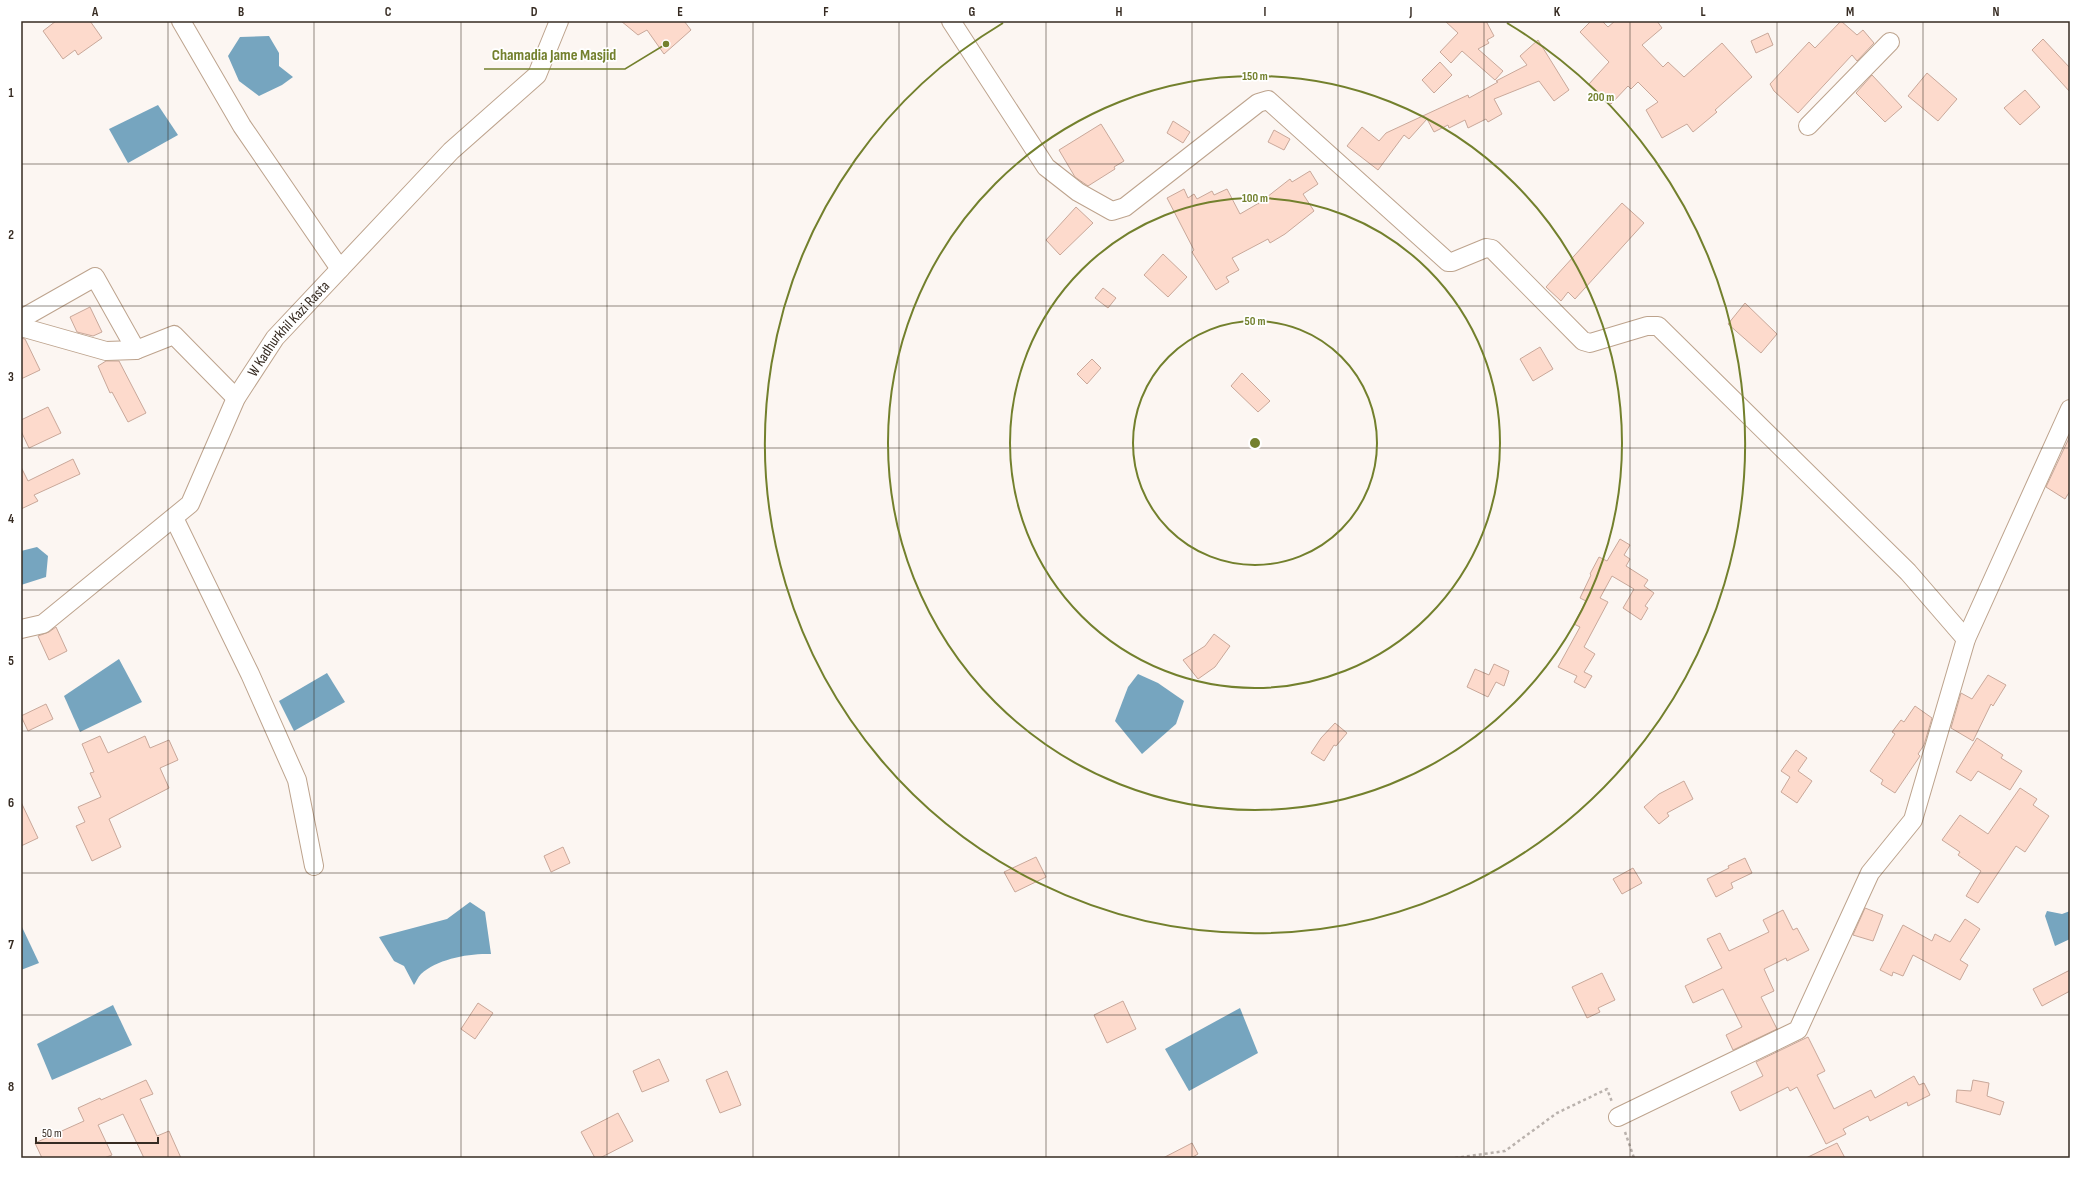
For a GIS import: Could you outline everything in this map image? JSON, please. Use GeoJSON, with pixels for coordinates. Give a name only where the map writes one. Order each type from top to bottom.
{"type":"FeatureCollection","features":[{"type":"Feature","properties":{"kind":"street"},"geometry":{"type":"LineString","coordinates":[[181,21],[242,126],[340,269]]}},
{"type":"Feature","properties":{"kind":"street","name":"W Kadhurkhil Kazi Rasta"},"geometry":{"type":"LineString","coordinates":[[21,629],[42,624],[190,504],[236,398],[275,338],[451,151],[537,75],[559,21]]}},
{"type":"Feature","properties":{"kind":"street"},"geometry":{"type":"LineString","coordinates":[[951,21],[1046,167],[1078,192],[1112,211],[1125,207],[1258,103],[1268,100],[1448,262],[1452,262],[1486,248],[1492,249],[1583,341],[1590,343],[1647,326],[1658,326],[1908,572],[1966,639]]}},
{"type":"Feature","properties":{"kind":"street"},"geometry":{"type":"LineString","coordinates":[[1808,126],[1890,42]]}},
{"type":"Feature","properties":{"kind":"street"},"geometry":{"type":"LineString","coordinates":[[21,319],[95,277],[136,350]]}},
{"type":"Feature","properties":{"kind":"street"},"geometry":{"type":"LineString","coordinates":[[21,327],[106,351],[136,350],[174,335],[236,398]]}},
{"type":"Feature","properties":{"kind":"street"},"geometry":{"type":"LineString","coordinates":[[1618,1117],[1798,1030],[1870,873],[1913,820],[1966,639],[2070,408]]}},
{"type":"Feature","properties":{"kind":"street"},"geometry":{"type":"LineString","coordinates":[[174,518],[250,674],[297,780],[314,866]]}},
{"type":"Feature","properties":{"kind":"path"},"geometry":{"type":"LineString","coordinates":[[1455,1158],[1505,1151],[1557,1113],[1607,1089],[1634,1158]]}},
{"type":"Feature","properties":{"kind":"water"},"geometry":{"type":"Polygon","coordinates":[[[269,36],[279,53],[279,66],[293,77],[282,85],[259,96],[239,81],[228,56],[240,37],[269,36]]]}},
{"type":"Feature","properties":{"kind":"water"},"geometry":{"type":"Polygon","coordinates":[[[158,105],[178,135],[128,163],[109,129],[158,105]]]}},
{"type":"Feature","properties":{"kind":"water"},"geometry":{"type":"Polygon","coordinates":[[[37,547],[48,556],[46,577],[21,585],[21,551],[37,547]]]}},
{"type":"Feature","properties":{"kind":"water"},"geometry":{"type":"Polygon","coordinates":[[[119,659],[142,702],[80,732],[64,696],[119,659]]]}},
{"type":"Feature","properties":{"kind":"water"},"geometry":{"type":"Polygon","coordinates":[[[327,673],[345,702],[294,731],[279,701],[327,673]]]}},
{"type":"Feature","properties":{"kind":"water"},"geometry":{"type":"Polygon","coordinates":[[[1138,674],[1158,683],[1184,701],[1176,724],[1142,754],[1115,721],[1128,687],[1138,674]]]}},
{"type":"Feature","properties":{"kind":"water"},"geometry":{"type":"Polygon","coordinates":[[[470,902],[485,912],[491,954],[463,956],[436,964],[421,974],[414,985],[404,966],[394,961],[379,937],[447,919],[470,902]]]}},
{"type":"Feature","properties":{"kind":"water"},"geometry":{"type":"Polygon","coordinates":[[[2047,911],[2062,914],[2070,911],[2070,939],[2055,946],[2045,916],[2047,911]]]}},
{"type":"Feature","properties":{"kind":"water"},"geometry":{"type":"Polygon","coordinates":[[[21,925],[39,963],[21,970],[21,925]]]}},
{"type":"Feature","properties":{"kind":"water"},"geometry":{"type":"Polygon","coordinates":[[[113,1005],[132,1045],[52,1080],[37,1044],[113,1005]]]}},
{"type":"Feature","properties":{"kind":"water"},"geometry":{"type":"Polygon","coordinates":[[[1240,1008],[1258,1053],[1189,1091],[1165,1049],[1240,1008]]]}},
{"type":"Feature","properties":{"kind":"building"},"geometry":{"type":"Polygon","coordinates":[[[56,21],[90,21],[102,38],[78,55],[75,50],[63,59],[43,31],[56,21]]]}},
{"type":"Feature","properties":{"kind":"building"},"geometry":{"type":"Polygon","coordinates":[[[621,21],[684,21],[691,30],[664,54],[647,30],[638,35],[621,21]]]}},
{"type":"Feature","properties":{"kind":"building"},"geometry":{"type":"Polygon","coordinates":[[[1445,21],[1486,21],[1494,36],[1487,40],[1489,43],[1478,49],[1503,71],[1495,80],[1462,51],[1451,63],[1440,52],[1458,33],[1445,21]]]}},
{"type":"Feature","properties":{"kind":"building"},"geometry":{"type":"Polygon","coordinates":[[[1591,21],[1602,21],[1608,27],[1615,21],[1657,21],[1662,28],[1642,45],[1663,67],[1668,62],[1684,77],[1722,43],[1752,77],[1715,110],[1717,112],[1693,132],[1687,124],[1662,138],[1646,110],[1658,102],[1638,82],[1631,89],[1628,86],[1611,104],[1589,84],[1609,62],[1580,32],[1591,21]]]}},
{"type":"Feature","properties":{"kind":"building"},"geometry":{"type":"Polygon","coordinates":[[[1841,21],[1857,35],[1863,30],[1874,43],[1857,61],[1852,55],[1798,113],[1774,91],[1770,84],[1809,42],[1815,48],[1841,21]]]}},
{"type":"Feature","properties":{"kind":"building"},"geometry":{"type":"Polygon","coordinates":[[[1768,33],[1773,45],[1756,53],[1751,41],[1768,33]]]}},
{"type":"Feature","properties":{"kind":"building"},"geometry":{"type":"Polygon","coordinates":[[[2043,39],[2070,68],[2070,92],[2032,50],[2043,39]]]}},
{"type":"Feature","properties":{"kind":"building"},"geometry":{"type":"Polygon","coordinates":[[[1538,40],[1569,90],[1554,101],[1539,81],[1494,99],[1502,114],[1488,122],[1486,119],[1468,128],[1465,120],[1449,128],[1448,125],[1434,132],[1427,119],[1409,139],[1404,135],[1378,170],[1347,146],[1362,127],[1379,141],[1386,133],[1468,95],[1469,98],[1498,82],[1496,81],[1527,65],[1520,56],[1538,40]]]}},
{"type":"Feature","properties":{"kind":"building"},"geometry":{"type":"Polygon","coordinates":[[[1440,62],[1452,75],[1434,93],[1422,80],[1440,62]]]}},
{"type":"Feature","properties":{"kind":"building"},"geometry":{"type":"Polygon","coordinates":[[[1927,73],[1957,99],[1938,121],[1908,96],[1927,73]]]}},
{"type":"Feature","properties":{"kind":"building"},"geometry":{"type":"Polygon","coordinates":[[[1872,75],[1902,107],[1885,122],[1856,93],[1872,75]]]}},
{"type":"Feature","properties":{"kind":"building"},"geometry":{"type":"Polygon","coordinates":[[[2025,90],[2040,107],[2020,125],[2004,108],[2025,90]]]}},
{"type":"Feature","properties":{"kind":"building"},"geometry":{"type":"Polygon","coordinates":[[[1173,121],[1190,132],[1183,143],[1167,133],[1173,121]]]}},
{"type":"Feature","properties":{"kind":"building"},"geometry":{"type":"Polygon","coordinates":[[[1101,124],[1124,161],[1114,167],[1115,169],[1088,186],[1075,177],[1059,150],[1101,124]]]}},
{"type":"Feature","properties":{"kind":"building"},"geometry":{"type":"Polygon","coordinates":[[[1274,130],[1290,139],[1284,150],[1268,142],[1274,130]]]}},
{"type":"Feature","properties":{"kind":"building"},"geometry":{"type":"Polygon","coordinates":[[[1310,171],[1318,184],[1303,194],[1314,211],[1285,234],[1270,243],[1268,239],[1232,258],[1239,270],[1226,277],[1229,282],[1216,290],[1192,252],[1194,250],[1167,198],[1184,189],[1188,198],[1194,194],[1197,199],[1212,191],[1214,195],[1227,189],[1240,214],[1259,203],[1258,204],[1290,179],[1292,182],[1310,171]]]}},
{"type":"Feature","properties":{"kind":"building"},"geometry":{"type":"Polygon","coordinates":[[[1622,203],[1644,223],[1575,299],[1568,292],[1561,301],[1546,287],[1622,203]]]}},
{"type":"Feature","properties":{"kind":"building"},"geometry":{"type":"Polygon","coordinates":[[[1076,207],[1093,223],[1060,255],[1046,240],[1076,207]]]}},
{"type":"Feature","properties":{"kind":"building"},"geometry":{"type":"Polygon","coordinates":[[[1163,254],[1187,277],[1168,297],[1144,275],[1163,254]]]}},
{"type":"Feature","properties":{"kind":"building"},"geometry":{"type":"Polygon","coordinates":[[[1103,288],[1116,298],[1108,308],[1095,298],[1103,288]]]}},
{"type":"Feature","properties":{"kind":"building"},"geometry":{"type":"Polygon","coordinates":[[[1745,303],[1777,334],[1761,353],[1728,324],[1745,303]]]}},
{"type":"Feature","properties":{"kind":"building"},"geometry":{"type":"Polygon","coordinates":[[[90,307],[102,332],[93,336],[77,332],[70,317],[90,307]]]}},
{"type":"Feature","properties":{"kind":"building"},"geometry":{"type":"Polygon","coordinates":[[[21,338],[25,339],[40,370],[21,379],[21,338]]]}},
{"type":"Feature","properties":{"kind":"building"},"geometry":{"type":"Polygon","coordinates":[[[1540,347],[1553,369],[1533,381],[1520,359],[1540,347]]]}},
{"type":"Feature","properties":{"kind":"building"},"geometry":{"type":"Polygon","coordinates":[[[1092,359],[1101,368],[1087,384],[1077,374],[1092,359]]]}},
{"type":"Feature","properties":{"kind":"building"},"geometry":{"type":"Polygon","coordinates":[[[106,361],[119,361],[146,413],[128,422],[112,392],[110,393],[98,366],[106,361]]]}},
{"type":"Feature","properties":{"kind":"building"},"geometry":{"type":"Polygon","coordinates":[[[1242,373],[1270,401],[1258,412],[1231,386],[1242,373]]]}},
{"type":"Feature","properties":{"kind":"building"},"geometry":{"type":"Polygon","coordinates":[[[48,407],[61,433],[29,448],[21,431],[21,420],[48,407]]]}},
{"type":"Feature","properties":{"kind":"building"},"geometry":{"type":"Polygon","coordinates":[[[2070,436],[2070,491],[2065,499],[2046,487],[2070,436]]]}},
{"type":"Feature","properties":{"kind":"building"},"geometry":{"type":"Polygon","coordinates":[[[73,459],[80,474],[34,495],[38,501],[21,509],[21,467],[28,481],[73,459]]]}},
{"type":"Feature","properties":{"kind":"building"},"geometry":{"type":"Polygon","coordinates":[[[1620,539],[1630,545],[1624,555],[1630,559],[1626,566],[1648,580],[1644,586],[1654,593],[1645,606],[1648,608],[1641,620],[1623,608],[1634,589],[1612,576],[1600,598],[1608,602],[1584,647],[1595,654],[1584,672],[1592,676],[1585,688],[1574,682],[1577,676],[1558,667],[1580,627],[1574,624],[1586,601],[1580,598],[1591,575],[1590,574],[1599,557],[1607,561],[1620,539]]]}},
{"type":"Feature","properties":{"kind":"building"},"geometry":{"type":"Polygon","coordinates":[[[56,627],[67,651],[49,660],[38,636],[49,632],[56,627]]]}},
{"type":"Feature","properties":{"kind":"building"},"geometry":{"type":"Polygon","coordinates":[[[1214,634],[1230,646],[1215,667],[1198,679],[1183,660],[1205,646],[1214,634]]]}},
{"type":"Feature","properties":{"kind":"building"},"geometry":{"type":"Polygon","coordinates":[[[1494,664],[1509,671],[1504,686],[1496,682],[1488,697],[1467,687],[1475,669],[1489,675],[1494,664]]]}},
{"type":"Feature","properties":{"kind":"building"},"geometry":{"type":"Polygon","coordinates":[[[1988,675],[2006,685],[1993,706],[1991,704],[1973,741],[1951,728],[1961,693],[1972,699],[1988,675]]]}},
{"type":"Feature","properties":{"kind":"building"},"geometry":{"type":"Polygon","coordinates":[[[46,704],[53,719],[28,731],[21,716],[46,704]]]}},
{"type":"Feature","properties":{"kind":"building"},"geometry":{"type":"Polygon","coordinates":[[[1915,706],[1932,718],[1924,745],[1918,754],[1920,756],[1895,793],[1881,784],[1883,780],[1870,771],[1895,734],[1892,732],[1901,720],[1904,722],[1915,706]]]}},
{"type":"Feature","properties":{"kind":"building"},"geometry":{"type":"Polygon","coordinates":[[[1335,723],[1347,733],[1336,746],[1334,745],[1324,761],[1311,753],[1321,738],[1335,723]]]}},
{"type":"Feature","properties":{"kind":"building"},"geometry":{"type":"Polygon","coordinates":[[[100,736],[108,753],[145,736],[150,748],[169,740],[178,760],[160,768],[169,788],[109,819],[121,847],[92,861],[76,826],[85,822],[78,807],[101,797],[90,773],[94,772],[82,744],[100,736]]]}},
{"type":"Feature","properties":{"kind":"building"},"geometry":{"type":"Polygon","coordinates":[[[1977,738],[2003,755],[2001,758],[2022,771],[2010,790],[1978,771],[1971,781],[1956,772],[1977,738]]]}},
{"type":"Feature","properties":{"kind":"building"},"geometry":{"type":"Polygon","coordinates":[[[1796,750],[1807,758],[1798,771],[1812,781],[1797,803],[1781,792],[1790,777],[1781,771],[1796,750]]]}},
{"type":"Feature","properties":{"kind":"building"},"geometry":{"type":"Polygon","coordinates":[[[1684,781],[1693,799],[1667,813],[1669,816],[1659,824],[1644,807],[1659,794],[1684,781]]]}},
{"type":"Feature","properties":{"kind":"building"},"geometry":{"type":"Polygon","coordinates":[[[2020,788],[2037,799],[2033,805],[2049,816],[2025,852],[2016,846],[1978,903],[1966,896],[1981,871],[1958,855],[1960,852],[1942,840],[1960,815],[1988,834],[2020,788]]]}},
{"type":"Feature","properties":{"kind":"building"},"geometry":{"type":"Polygon","coordinates":[[[21,802],[38,838],[21,846],[21,802]]]}},
{"type":"Feature","properties":{"kind":"building"},"geometry":{"type":"Polygon","coordinates":[[[563,847],[570,863],[551,872],[544,856],[563,847]]]}},
{"type":"Feature","properties":{"kind":"building"},"geometry":{"type":"Polygon","coordinates":[[[1036,857],[1046,877],[1015,892],[1004,872],[1036,857]]]}},
{"type":"Feature","properties":{"kind":"building"},"geometry":{"type":"Polygon","coordinates":[[[1745,858],[1752,873],[1731,883],[1733,888],[1716,897],[1707,879],[1729,868],[1728,866],[1745,858]]]}},
{"type":"Feature","properties":{"kind":"building"},"geometry":{"type":"Polygon","coordinates":[[[1633,868],[1642,883],[1622,894],[1613,879],[1633,868]]]}},
{"type":"Feature","properties":{"kind":"building"},"geometry":{"type":"Polygon","coordinates":[[[1865,908],[1883,915],[1873,941],[1853,935],[1865,908]]]}},
{"type":"Feature","properties":{"kind":"building"},"geometry":{"type":"Polygon","coordinates":[[[1783,910],[1793,930],[1797,928],[1809,950],[1787,961],[1786,958],[1764,969],[1774,991],[1761,997],[1777,1029],[1733,1050],[1726,1035],[1742,1027],[1723,989],[1693,1003],[1685,986],[1722,968],[1707,939],[1720,933],[1729,951],[1769,932],[1763,920],[1783,910]]]}},
{"type":"Feature","properties":{"kind":"building"},"geometry":{"type":"Polygon","coordinates":[[[1965,919],[1980,929],[1960,960],[1968,965],[1960,980],[1913,955],[1903,976],[1893,972],[1892,976],[1880,970],[1903,925],[1932,941],[1935,934],[1950,942],[1965,919]]]}},
{"type":"Feature","properties":{"kind":"building"},"geometry":{"type":"Polygon","coordinates":[[[2070,970],[2070,991],[2042,1006],[2033,989],[2070,970]]]}},
{"type":"Feature","properties":{"kind":"building"},"geometry":{"type":"Polygon","coordinates":[[[1602,973],[1615,1000],[1598,1008],[1600,1012],[1587,1018],[1572,987],[1602,973]]]}},
{"type":"Feature","properties":{"kind":"building"},"geometry":{"type":"Polygon","coordinates":[[[1123,1001],[1136,1029],[1107,1043],[1094,1015],[1123,1001]]]}},
{"type":"Feature","properties":{"kind":"building"},"geometry":{"type":"Polygon","coordinates":[[[478,1003],[493,1013],[475,1039],[461,1029],[478,1003]]]}},
{"type":"Feature","properties":{"kind":"building"},"geometry":{"type":"Polygon","coordinates":[[[1808,1037],[1825,1071],[1817,1075],[1834,1109],[1871,1090],[1875,1098],[1914,1076],[1919,1085],[1924,1083],[1930,1095],[1908,1106],[1907,1102],[1870,1121],[1868,1116],[1843,1129],[1846,1134],[1826,1144],[1797,1087],[1790,1091],[1788,1087],[1740,1111],[1731,1092],[1763,1076],[1756,1062],[1808,1037]]]}},
{"type":"Feature","properties":{"kind":"building"},"geometry":{"type":"Polygon","coordinates":[[[659,1059],[669,1081],[642,1092],[633,1071],[659,1059]]]}},
{"type":"Feature","properties":{"kind":"building"},"geometry":{"type":"Polygon","coordinates":[[[727,1071],[741,1105],[720,1113],[706,1080],[727,1071]]]}},
{"type":"Feature","properties":{"kind":"building"},"geometry":{"type":"Polygon","coordinates":[[[146,1080],[153,1094],[140,1099],[157,1136],[169,1131],[181,1158],[144,1158],[123,1114],[98,1125],[112,1155],[104,1158],[42,1158],[35,1143],[84,1121],[78,1108],[100,1098],[101,1100],[146,1080]]]}},
{"type":"Feature","properties":{"kind":"building"},"geometry":{"type":"Polygon","coordinates":[[[1973,1080],[1989,1083],[1987,1096],[2004,1102],[2000,1115],[1956,1102],[1957,1090],[1971,1091],[1973,1080]]]}},
{"type":"Feature","properties":{"kind":"building"},"geometry":{"type":"Polygon","coordinates":[[[618,1113],[633,1141],[600,1158],[595,1158],[581,1132],[618,1113]]]}},
{"type":"Feature","properties":{"kind":"building"},"geometry":{"type":"Polygon","coordinates":[[[1192,1143],[1198,1154],[1191,1158],[1163,1158],[1192,1143]]]}},
{"type":"Feature","properties":{"kind":"building"},"geometry":{"type":"Polygon","coordinates":[[[1837,1143],[1845,1158],[1806,1158],[1837,1143]]]}},
{"type":"Feature","properties":{"kind":"place","name":"Chamadia Jame Masjid"},"geometry":{"type":"Point","coordinates":[666,44]}}]}
